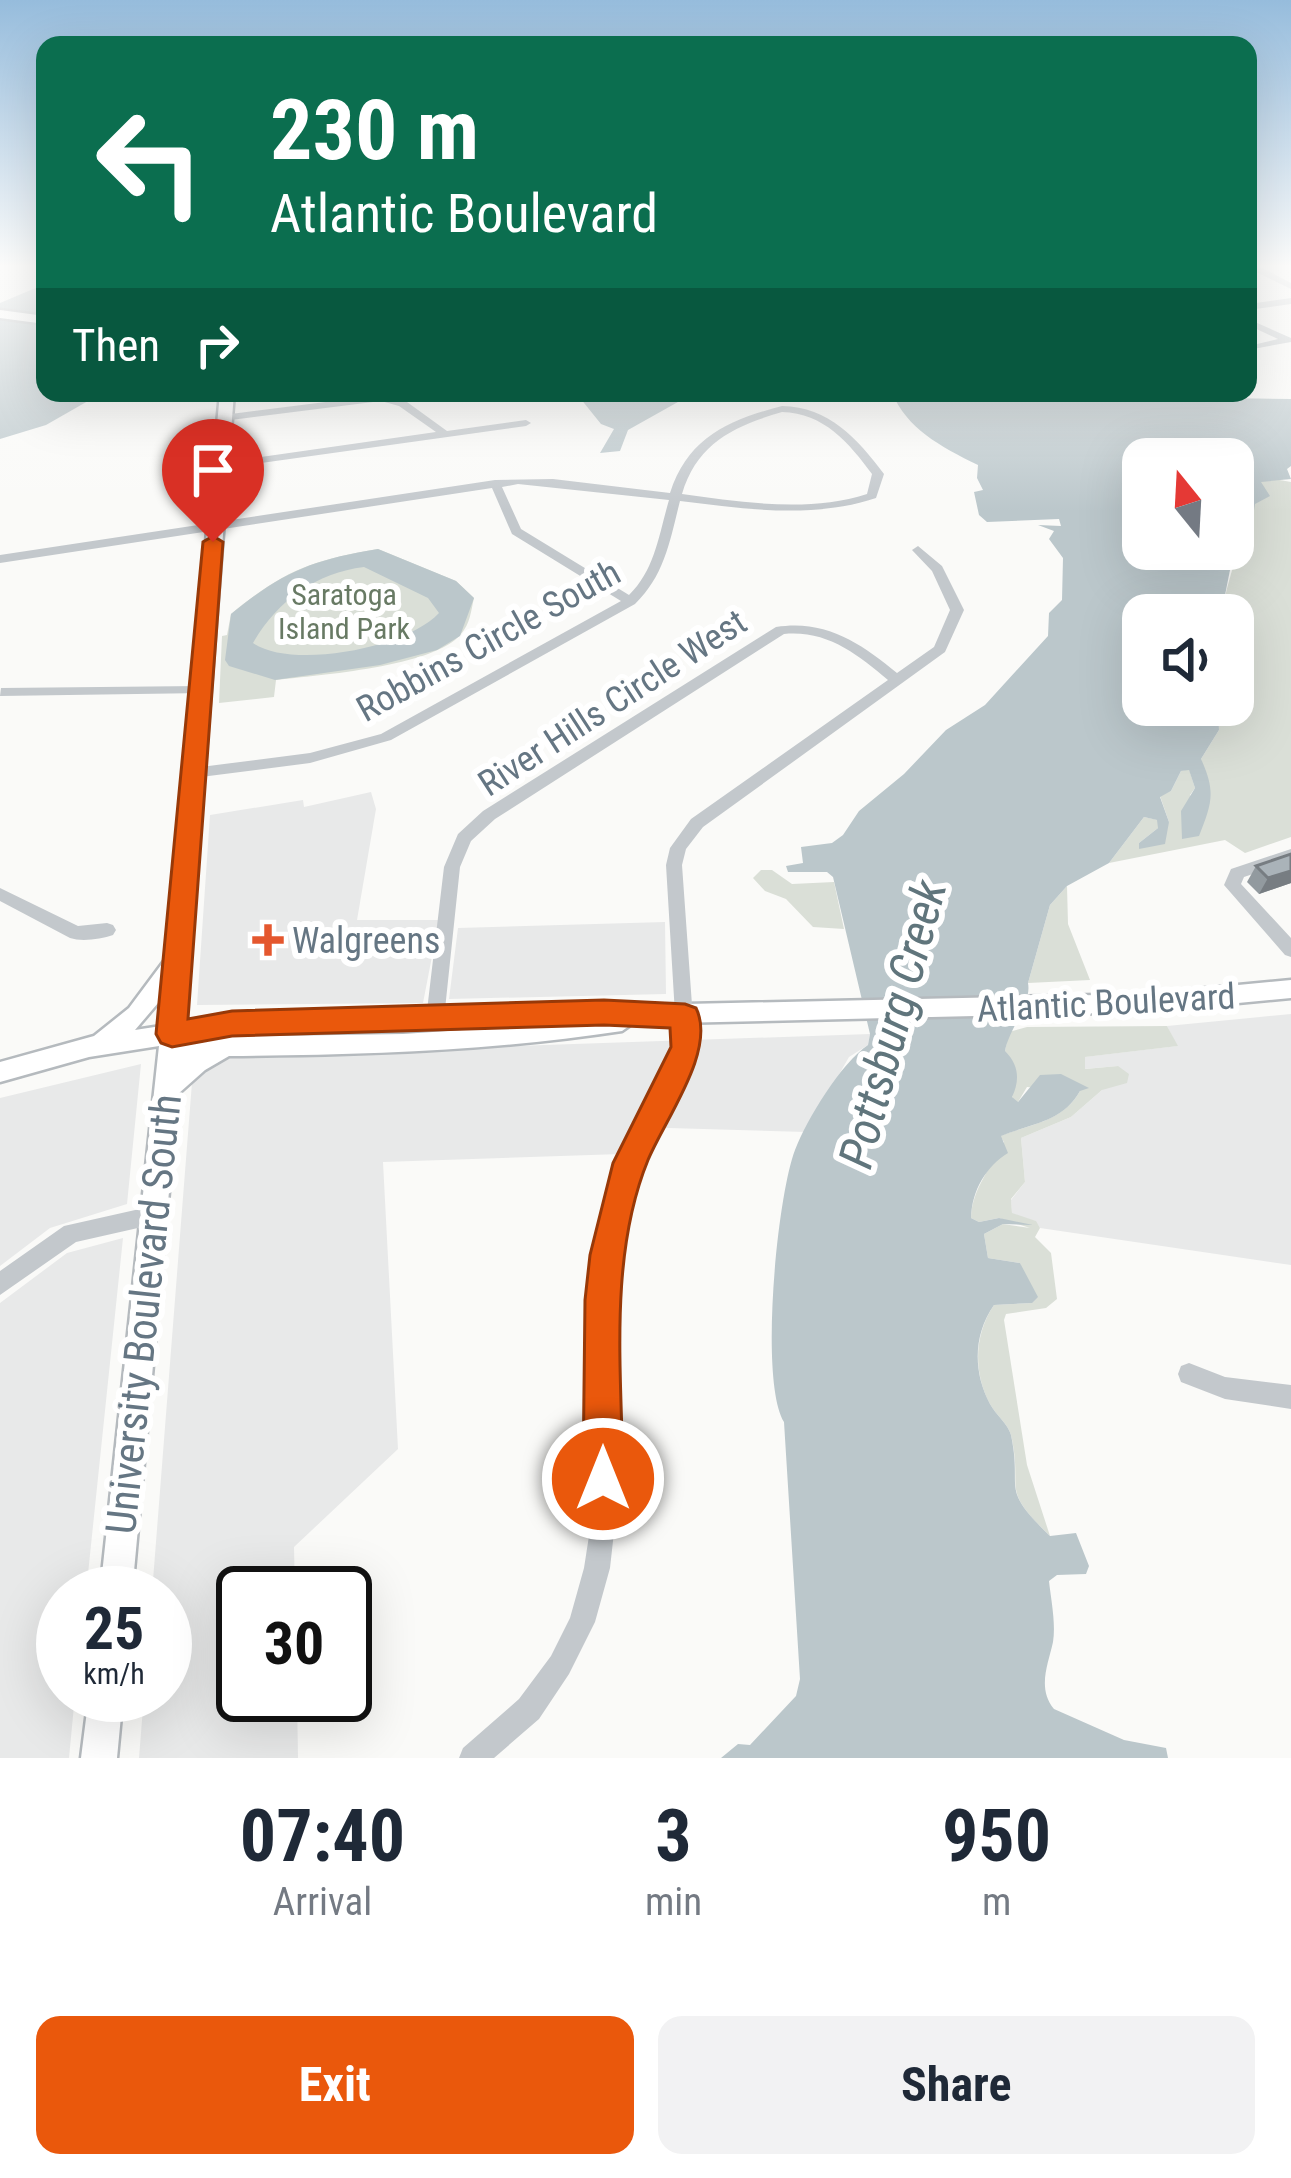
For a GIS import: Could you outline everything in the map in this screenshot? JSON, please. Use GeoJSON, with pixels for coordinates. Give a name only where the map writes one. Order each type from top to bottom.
{"type":"FeatureCollection","features":[{"type":"Feature","properties":{"kind":"main road","name":"University Boulevard South"},"geometry":{"type":"LineString","coordinates":[[119,1566],[172,1034],[226,402]]}},
{"type":"Feature","properties":{"kind":"main road"},"geometry":{"type":"LineString","coordinates":[[98,1045],[148,1003],[177,958]]}},
{"type":"Feature","properties":{"kind":"main road","name":"Atlantic Boulevard"},"geometry":{"type":"LineString","coordinates":[[0,1072],[98,1045],[232,1024],[604,1012],[633,1017],[1044,1006],[1190,1001],[1291,989]]}},
{"type":"Feature","properties":{"kind":"main road","name":"Atlantic Boulevard"},"geometry":{"type":"LineString","coordinates":[[172,1034],[191,1047],[403,1044],[609,1026],[633,1017]]}},
{"type":"Feature","properties":{"kind":"main road"},"geometry":{"type":"LineString","coordinates":[[165,1091],[209,1054],[226,1047]]}},
{"type":"Feature","properties":{"kind":"main road"},"geometry":{"type":"LineString","coordinates":[[100,1758],[103,1722]]}},
{"type":"Feature","properties":{"kind":"street"},"geometry":{"type":"LineString","coordinates":[[223,418],[351,402]]}},
{"type":"Feature","properties":{"kind":"street"},"geometry":{"type":"LineString","coordinates":[[397,402],[445,434]]}},
{"type":"Feature","properties":{"kind":"street","name":"Robbins Circle South"},"geometry":{"type":"LineString","coordinates":[[193,773],[324,755],[386,737],[630,601],[650,580],[678,496],[692,459],[704,444],[767,412],[801,409],[829,420],[878,474],[877,489],[865,500],[840,508],[678,496]]}},
{"type":"Feature","properties":{"kind":"street"},"geometry":{"type":"LineString","coordinates":[[218,466],[526,423]]}},
{"type":"Feature","properties":{"kind":"street"},"geometry":{"type":"LineString","coordinates":[[0,559],[495,483],[552,482],[678,496]]}},
{"type":"Feature","properties":{"kind":"street"},"geometry":{"type":"LineString","coordinates":[[495,483],[516,531],[630,601]]}},
{"type":"Feature","properties":{"kind":"street"},"geometry":{"type":"LineString","coordinates":[[473,1758],[493,1746],[529,1709],[560,1665],[587,1604],[603,1523],[603,1300],[608,1255],[630,1163],[686,1047],[674,865],[677,848],[697,823],[732,794],[940,649],[957,610],[938,569],[918,550]]}},
{"type":"Feature","properties":{"kind":"street","name":"River Hills Circle West"},"geometry":{"type":"LineString","coordinates":[[435,1019],[452,867],[464,838],[489,815],[781,631],[810,628],[832,634],[896,679]]}},
{"type":"Feature","properties":{"kind":"street"},"geometry":{"type":"LineString","coordinates":[[2,692],[200,690]]}},
{"type":"Feature","properties":{"kind":"street"},"geometry":{"type":"LineString","coordinates":[[1291,855],[1237,873],[1232,885],[1291,950]]}},
{"type":"Feature","properties":{"kind":"street"},"geometry":{"type":"LineString","coordinates":[[0,894],[76,933],[106,929]]}},
{"type":"Feature","properties":{"kind":"street"},"geometry":{"type":"LineString","coordinates":[[0,1284],[71,1233],[152,1216]]}},
{"type":"Feature","properties":{"kind":"street"},"geometry":{"type":"LineString","coordinates":[[1189,1374],[1225,1388],[1291,1397]]}},
{"type":"Feature","properties":{"kind":"shaded area"},"geometry":{"type":"Polygon","coordinates":[[[371,792],[376,809],[357,920],[439,920],[423,1003],[197,1005],[210,815],[303,800],[304,807],[371,792]]]}},
{"type":"Feature","properties":{"kind":"shaded area"},"geometry":{"type":"Polygon","coordinates":[[[665,922],[666,994],[449,999],[458,928],[665,922]]]}},
{"type":"Feature","properties":{"kind":"shaded area"},"geometry":{"type":"Polygon","coordinates":[[[1291,1014],[1291,1265],[1040,1228],[1035,1221],[1012,1214],[1011,1200],[1025,1182],[1021,1138],[1071,1117],[1102,1090],[1118,1066],[1084,1069],[1084,1057],[1177,1046],[1167,1026],[1291,1014]]]}},
{"type":"Feature","properties":{"kind":"shaded area"},"geometry":{"type":"Polygon","coordinates":[[[870,1034],[868,1045],[849,1057],[806,1132],[634,1127],[621,1154],[383,1162],[398,1449],[294,1547],[294,1566],[216,1566],[216,1722],[297,1722],[298,1758],[139,1758],[142,1722],[192,1722],[192,1566],[154,1566],[194,1057],[870,1034]]]}},
{"type":"Feature","properties":{"kind":"shaded area"},"geometry":{"type":"Polygon","coordinates":[[[141,1064],[127,1204],[50,1228],[0,1266],[0,1098],[141,1064]]]}},
{"type":"Feature","properties":{"kind":"shaded area"},"geometry":{"type":"Polygon","coordinates":[[[123,1238],[89,1566],[36,1566],[36,1722],[72,1722],[69,1758],[0,1758],[0,1303],[67,1253],[123,1238]]]}},
{"type":"Feature","properties":{"kind":"green space"},"geometry":{"type":"Polygon","coordinates":[[[1261,481],[1291,482],[1291,837],[1245,853],[1225,840],[1109,863],[1144,817],[1158,820],[1158,828],[1139,843],[1139,849],[1169,822],[1160,796],[1171,791],[1181,771],[1189,769],[1195,788],[1190,795],[1206,818],[1201,759],[1219,726],[1254,726],[1254,594],[1226,594],[1232,570],[1254,570],[1254,503],[1261,481]]]}},
{"type":"Feature","properties":{"kind":"green space","name":"Saratoga Island Park"},"geometry":{"type":"Polygon","coordinates":[[[378,549],[456,581],[474,598],[461,634],[447,645],[402,662],[276,680],[274,697],[219,703],[222,636],[227,635],[231,614],[299,570],[378,549]]]}},
{"type":"Feature","properties":{"kind":"green space"},"geometry":{"type":"Polygon","coordinates":[[[761,870],[772,870],[792,884],[834,882],[844,929],[813,927],[786,899],[765,891],[753,878],[761,870]]]}},
{"type":"Feature","properties":{"kind":"green space"},"geometry":{"type":"Polygon","coordinates":[[[1067,886],[1068,924],[1090,980],[1028,983],[1050,905],[1067,886]]]}},
{"type":"Feature","properties":{"kind":"green space"},"geometry":{"type":"Polygon","coordinates":[[[1167,1026],[1178,1046],[1085,1057],[1085,1069],[1118,1066],[1129,1074],[1127,1083],[1102,1090],[1071,1117],[1021,1138],[1025,1182],[1011,1199],[1012,1213],[1036,1221],[1040,1228],[1035,1237],[1051,1253],[1057,1299],[1046,1308],[1006,1314],[1004,1320],[1027,1465],[1050,1536],[1018,1497],[1011,1435],[984,1392],[979,1367],[979,1341],[994,1305],[1032,1303],[1020,1263],[988,1258],[984,1234],[1003,1224],[1030,1228],[999,1218],[979,1222],[971,1218],[979,1187],[1004,1142],[1000,1136],[1055,1116],[1080,1091],[1027,1087],[1018,1102],[1013,1102],[1005,1051],[1009,1032],[1027,1027],[1167,1026]]]}},
{"type":"Feature","properties":{"kind":"water"},"geometry":{"type":"Polygon","coordinates":[[[0,347],[36,347],[36,402],[86,402],[46,425],[0,439],[0,347]]]}},
{"type":"Feature","properties":{"kind":"water","name":"Pottsburg Creek"},"geometry":{"type":"Polygon","coordinates":[[[1291,399],[1291,466],[1287,469],[1291,479],[1261,482],[1270,496],[1255,504],[1254,510],[1254,438],[1122,438],[1122,570],[1230,570],[1225,594],[1122,594],[1122,726],[1219,726],[1201,759],[1209,780],[1207,815],[1199,836],[1182,839],[1181,811],[1195,788],[1189,770],[1181,771],[1171,791],[1160,797],[1169,822],[1165,844],[1139,849],[1139,843],[1158,828],[1157,820],[1144,817],[1109,863],[1067,886],[1050,905],[1027,999],[1005,1051],[1017,1073],[1012,1097],[1018,1102],[1040,1075],[1061,1074],[1089,1088],[1055,1116],[1001,1136],[1008,1153],[982,1180],[971,1218],[1033,1225],[1003,1224],[984,1234],[988,1258],[1020,1263],[1038,1297],[1032,1303],[994,1305],[982,1329],[978,1367],[990,1404],[1011,1435],[1018,1497],[1050,1536],[1076,1533],[1089,1566],[1086,1574],[1057,1575],[1049,1581],[1054,1627],[1046,1693],[1054,1709],[1124,1740],[1166,1748],[1168,1758],[721,1758],[738,1744],[750,1745],[796,1696],[800,1679],[784,1422],[773,1369],[777,1246],[788,1174],[800,1137],[836,1078],[868,1045],[870,1034],[833,877],[827,872],[788,872],[786,866],[803,863],[801,847],[832,843],[843,835],[859,811],[946,730],[985,705],[1048,636],[1049,613],[1062,600],[1063,558],[1049,539],[1054,531],[1038,525],[1061,526],[1059,519],[987,522],[979,515],[974,492],[983,490],[978,465],[926,435],[896,402],[1291,399]]]}},
{"type":"Feature","properties":{"kind":"water"},"geometry":{"type":"Polygon","coordinates":[[[583,402],[678,402],[628,430],[620,451],[600,453],[614,429],[601,424],[583,402]]]}},
{"type":"Feature","properties":{"kind":"water"},"geometry":{"type":"Polygon","coordinates":[[[378,549],[456,581],[474,598],[460,636],[437,650],[380,665],[275,680],[229,666],[225,660],[231,614],[299,570],[378,549]],[[364,567],[346,570],[286,602],[253,643],[294,655],[376,645],[402,636],[439,613],[428,598],[364,567]]]}},
{"type":"Feature","properties":{"kind":"building"},"geometry":{"type":"Polygon","coordinates":[[[1291,854],[1291,871],[1268,878],[1256,866],[1291,854]]]}},
{"type":"Feature","properties":{"kind":"place","name":"Walgreens"},"geometry":{"type":"Point","coordinates":[268,940]}},
{"type":"Feature","properties":{"kind":"route"},"geometry":{"type":"LineString","coordinates":[[213,542],[172,1034],[232,1024],[604,1012],[685,1016],[686,1047],[630,1163],[608,1255],[603,1300],[603,1479]]}}]}
